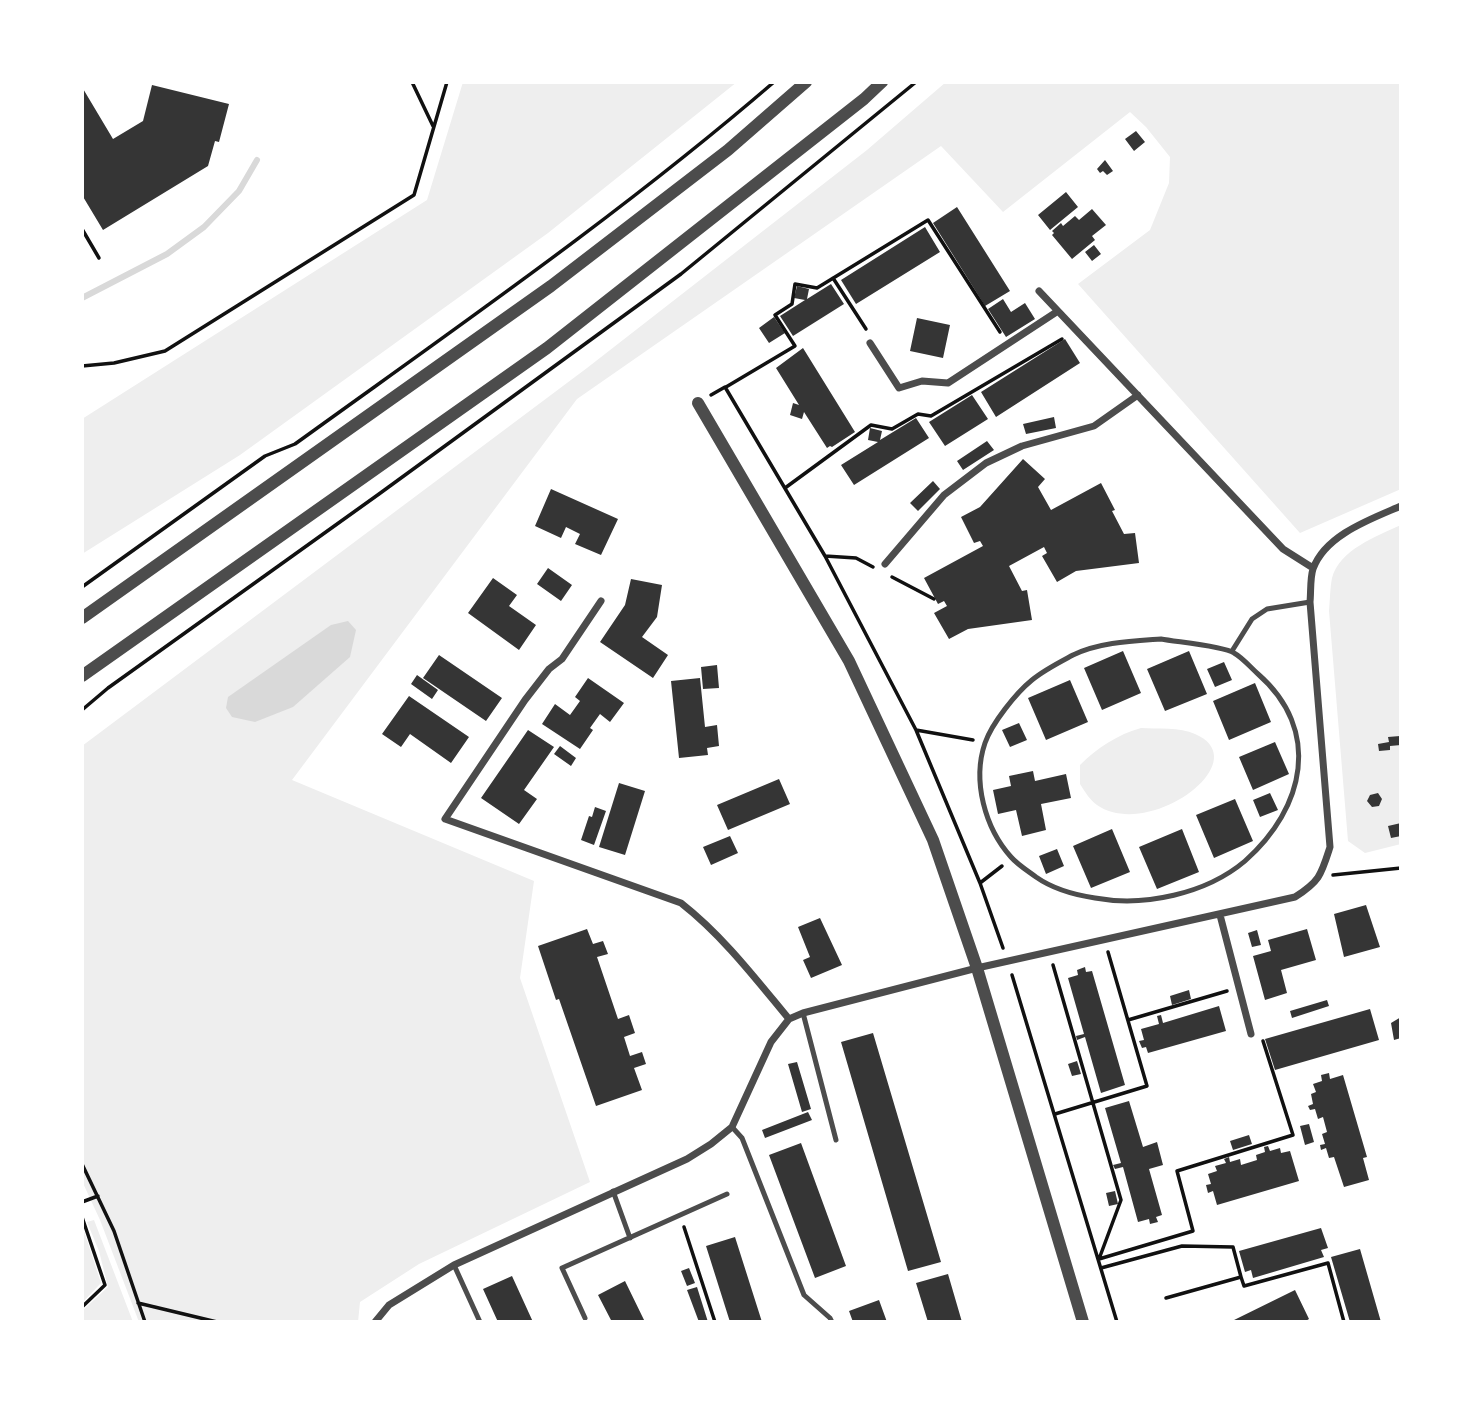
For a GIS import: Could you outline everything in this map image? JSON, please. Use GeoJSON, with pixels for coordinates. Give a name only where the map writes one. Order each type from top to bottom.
{"type":"FeatureCollection","features":[{"type":"Feature","properties":{"kind":"street"},"geometry":{"type":"LineString","coordinates":[[82,618],[551,286],[728,150],[806,82]]}},
{"type":"Feature","properties":{"kind":"street"},"geometry":{"type":"LineString","coordinates":[[82,676],[547,348],[864,99],[882,82]]}},
{"type":"Feature","properties":{"kind":"street"},"geometry":{"type":"LineString","coordinates":[[1039,291],[1283,549],[1313,568]]}},
{"type":"Feature","properties":{"kind":"street"},"geometry":{"type":"LineString","coordinates":[[870,344],[899,388],[922,381],[948,383],[1058,311]]}},
{"type":"Feature","properties":{"kind":"street"},"geometry":{"type":"LineString","coordinates":[[885,564],[944,495],[986,463],[1022,446],[1094,426],[1138,395]]}},
{"type":"Feature","properties":{"kind":"street"},"geometry":{"type":"LineString","coordinates":[[698,403],[854,672],[933,840],[977,968],[1083,1322]]}},
{"type":"Feature","properties":{"kind":"street"},"geometry":{"type":"LineString","coordinates":[[375,1322],[389,1305],[454,1265],[687,1159],[711,1144],[732,1127],[771,1042],[789,1019],[803,1013],[977,968],[1295,897],[1320,877],[1330,847],[1310,602],[1313,568],[1330,543],[1357,525],[1401,506]]}},
{"type":"Feature","properties":{"kind":"street"},"geometry":{"type":"LineString","coordinates":[[601,601],[562,659],[549,669],[526,700],[445,819],[681,903],[706,922],[734,952],[789,1019]]}},
{"type":"Feature","properties":{"kind":"street"},"geometry":{"type":"LineString","coordinates":[[1220,915],[1251,1034]]}},
{"type":"Feature","properties":{"kind":"lane"},"geometry":{"type":"LineString","coordinates":[[1232,651],[1252,619],[1267,609],[1310,602]]}},
{"type":"Feature","properties":{"kind":"lane"},"geometry":{"type":"LineString","coordinates":[[1161,639],[1232,651],[1273,688],[1287,709],[1297,732],[1299,755],[1297,782],[1284,815],[1266,840],[1244,862],[1215,880],[1189,891],[1142,901],[1121,901],[1075,895],[1043,883],[1012,859],[998,838],[983,806],[981,771],[985,743],[1007,706],[1033,679],[1076,654],[1119,642],[1161,639]]}},
{"type":"Feature","properties":{"kind":"lane"},"geometry":{"type":"LineString","coordinates":[[803,1013],[836,1140]]}},
{"type":"Feature","properties":{"kind":"lane"},"geometry":{"type":"LineString","coordinates":[[732,1127],[742,1138],[804,1295],[832,1322]]}},
{"type":"Feature","properties":{"kind":"lane"},"geometry":{"type":"LineString","coordinates":[[612,1191],[630,1237]]}},
{"type":"Feature","properties":{"kind":"lane"},"geometry":{"type":"LineString","coordinates":[[585,1318],[562,1268],[727,1194]]}},
{"type":"Feature","properties":{"kind":"lane"},"geometry":{"type":"LineString","coordinates":[[454,1265],[480,1322]]}},
{"type":"Feature","properties":{"kind":"path"},"geometry":{"type":"LineString","coordinates":[[412,82],[433,128]]}},
{"type":"Feature","properties":{"kind":"path"},"geometry":{"type":"LineString","coordinates":[[82,366],[114,363],[165,351],[414,195],[447,82]]}},
{"type":"Feature","properties":{"kind":"path"},"geometry":{"type":"LineString","coordinates":[[82,587],[265,456],[295,444],[519,282],[628,202],[774,82]]}},
{"type":"Feature","properties":{"kind":"path"},"geometry":{"type":"LineString","coordinates":[[725,387],[795,346],[775,315],[792,304],[795,284],[817,288],[928,220],[1008,344]]}},
{"type":"Feature","properties":{"kind":"path"},"geometry":{"type":"LineString","coordinates":[[82,229],[99,258]]}},
{"type":"Feature","properties":{"kind":"path"},"geometry":{"type":"LineString","coordinates":[[833,278],[870,335],[870,344]]}},
{"type":"Feature","properties":{"kind":"path"},"geometry":{"type":"LineString","coordinates":[[785,488],[871,425],[892,429],[918,414],[931,416],[1062,339]]}},
{"type":"Feature","properties":{"kind":"path"},"geometry":{"type":"LineString","coordinates":[[916,730],[985,743]]}},
{"type":"Feature","properties":{"kind":"path"},"geometry":{"type":"LineString","coordinates":[[980,883],[1012,859]]}},
{"type":"Feature","properties":{"kind":"path"},"geometry":{"type":"LineString","coordinates":[[1320,877],[1401,868]]}},
{"type":"Feature","properties":{"kind":"path"},"geometry":{"type":"LineString","coordinates":[[1055,1114],[1147,1086],[1105,941]]}},
{"type":"Feature","properties":{"kind":"path"},"geometry":{"type":"LineString","coordinates":[[1049,953],[1121,1200],[1099,1259],[1193,1231],[1177,1171],[1293,1135],[1262,1038],[1251,1034]]}},
{"type":"Feature","properties":{"kind":"path"},"geometry":{"type":"LineString","coordinates":[[1128,1020],[1239,988]]}},
{"type":"Feature","properties":{"kind":"path"},"geometry":{"type":"LineString","coordinates":[[82,1164],[114,1231],[145,1322]]}},
{"type":"Feature","properties":{"kind":"path"},"geometry":{"type":"LineString","coordinates":[[82,1202],[98,1196]]}},
{"type":"Feature","properties":{"kind":"path"},"geometry":{"type":"LineString","coordinates":[[680,1215],[715,1322]]}},
{"type":"Feature","properties":{"kind":"path"},"geometry":{"type":"LineString","coordinates":[[82,1217],[105,1285],[82,1307]]}},
{"type":"Feature","properties":{"kind":"path"},"geometry":{"type":"LineString","coordinates":[[1101,1268],[1182,1246],[1233,1247],[1244,1286],[1328,1263],[1344,1322]]}},
{"type":"Feature","properties":{"kind":"path"},"geometry":{"type":"LineString","coordinates":[[1166,1298],[1241,1276]]}},
{"type":"Feature","properties":{"kind":"path"},"geometry":{"type":"LineString","coordinates":[[138,1303],[217,1322]]}},
{"type":"Feature","properties":{"kind":"shaded area"},"geometry":{"type":"Polygon","coordinates":[[[463,82],[737,82],[548,233],[240,455],[82,554],[82,419],[427,200],[463,82]]]}},
{"type":"Feature","properties":{"kind":"shaded area"},"geometry":{"type":"Polygon","coordinates":[[[946,82],[1401,82],[1401,489],[1300,533],[1078,284],[1150,230],[1169,183],[1170,157],[1130,112],[1003,212],[941,146],[577,399],[292,780],[534,881],[520,978],[590,1182],[419,1264],[360,1302],[358,1322],[139,1322],[82,1181],[82,746],[587,368],[867,150],[946,82]]]}},
{"type":"Feature","properties":{"kind":"shaded area"},"geometry":{"type":"Polygon","coordinates":[[[1401,525],[1401,844],[1365,853],[1348,841],[1329,611],[1331,586],[1336,568],[1342,559],[1370,539],[1401,525]]]}},
{"type":"Feature","properties":{"kind":"shaded area"},"geometry":{"type":"Polygon","coordinates":[[[348,621],[356,630],[350,657],[293,707],[255,722],[232,717],[226,708],[228,697],[331,625],[348,621]]]}},
{"type":"Feature","properties":{"kind":"shaded area"},"geometry":{"type":"Polygon","coordinates":[[[1141,728],[1176,729],[1195,734],[1211,746],[1214,762],[1205,778],[1189,793],[1167,805],[1143,813],[1119,813],[1097,805],[1080,784],[1080,765],[1108,743],[1141,728]]]}},
{"type":"Feature","properties":{"kind":"shaded area"},"geometry":{"type":"Polygon","coordinates":[[[94,1220],[133,1322],[82,1322],[82,1311],[108,1287],[99,1251],[87,1222],[94,1220]]]}},
{"type":"Feature","properties":{"kind":"shaded area"},"geometry":{"type":"Polygon","coordinates":[[[82,1225],[101,1283],[82,1303],[82,1225]]]}},
{"type":"Feature","properties":{"kind":"building"},"geometry":{"type":"Polygon","coordinates":[[[152,85],[229,104],[219,142],[215,141],[208,166],[103,230],[82,195],[82,87],[113,139],[143,121],[152,85]]]}},
{"type":"Feature","properties":{"kind":"building"},"geometry":{"type":"Polygon","coordinates":[[[1136,131],[1145,142],[1134,151],[1125,139],[1136,131]]]}},
{"type":"Feature","properties":{"kind":"building"},"geometry":{"type":"Polygon","coordinates":[[[1105,160],[1113,171],[1107,175],[1097,169],[1105,160]]]}},
{"type":"Feature","properties":{"kind":"building"},"geometry":{"type":"Polygon","coordinates":[[[1066,192],[1078,207],[1050,230],[1038,215],[1066,192]]]}},
{"type":"Feature","properties":{"kind":"building"},"geometry":{"type":"Polygon","coordinates":[[[957,207],[1010,291],[985,306],[933,223],[957,207]]]}},
{"type":"Feature","properties":{"kind":"building"},"geometry":{"type":"Polygon","coordinates":[[[1092,209],[1106,225],[1092,236],[1095,240],[1072,259],[1052,235],[1052,231],[1075,216],[1079,220],[1092,209]]]}},
{"type":"Feature","properties":{"kind":"building"},"geometry":{"type":"Polygon","coordinates":[[[925,227],[940,252],[856,304],[841,280],[925,227]]]}},
{"type":"Feature","properties":{"kind":"building"},"geometry":{"type":"Polygon","coordinates":[[[1094,245],[1101,254],[1092,261],[1085,252],[1094,245]]]}},
{"type":"Feature","properties":{"kind":"building"},"geometry":{"type":"Polygon","coordinates":[[[831,284],[844,304],[793,336],[780,316],[805,300],[794,298],[797,286],[809,289],[807,299],[831,284]]]}},
{"type":"Feature","properties":{"kind":"building"},"geometry":{"type":"Polygon","coordinates":[[[1003,299],[1011,312],[1025,303],[1035,319],[1006,337],[988,309],[1003,299]]]}},
{"type":"Feature","properties":{"kind":"building"},"geometry":{"type":"Polygon","coordinates":[[[774,317],[785,333],[769,343],[759,328],[774,317]]]}},
{"type":"Feature","properties":{"kind":"building"},"geometry":{"type":"Polygon","coordinates":[[[917,318],[950,325],[943,358],[910,351],[917,318]]]}},
{"type":"Feature","properties":{"kind":"building"},"geometry":{"type":"Polygon","coordinates":[[[1065,339],[1080,363],[996,417],[981,392],[1065,339]]]}},
{"type":"Feature","properties":{"kind":"building"},"geometry":{"type":"Polygon","coordinates":[[[803,348],[855,432],[832,447],[827,448],[804,412],[802,419],[790,415],[793,403],[799,405],[776,368],[803,348]]]}},
{"type":"Feature","properties":{"kind":"building"},"geometry":{"type":"Polygon","coordinates":[[[972,395],[988,419],[945,446],[929,422],[972,395]]]}},
{"type":"Feature","properties":{"kind":"building"},"geometry":{"type":"Polygon","coordinates":[[[1054,417],[1056,428],[1026,434],[1023,424],[1054,417]]]}},
{"type":"Feature","properties":{"kind":"building"},"geometry":{"type":"Polygon","coordinates":[[[916,418],[929,438],[854,485],[841,465],[878,442],[868,440],[870,428],[882,431],[880,440],[916,418]]]}},
{"type":"Feature","properties":{"kind":"building"},"geometry":{"type":"Polygon","coordinates":[[[987,441],[994,450],[963,470],[957,461],[987,441]]]}},
{"type":"Feature","properties":{"kind":"building"},"geometry":{"type":"Polygon","coordinates":[[[1023,459],[1045,479],[1038,487],[1051,510],[1101,483],[1124,534],[1135,533],[1139,563],[1076,571],[1057,582],[1042,556],[1047,553],[1044,547],[1009,566],[1022,591],[1027,590],[1032,620],[968,629],[949,639],[934,613],[947,606],[944,601],[938,604],[924,578],[983,546],[980,541],[974,543],[961,517],[980,507],[1023,459]]]}},
{"type":"Feature","properties":{"kind":"building"},"geometry":{"type":"Polygon","coordinates":[[[933,481],[940,489],[918,511],[910,503],[933,481]]]}},
{"type":"Feature","properties":{"kind":"building"},"geometry":{"type":"Polygon","coordinates":[[[551,489],[618,519],[601,555],[575,544],[580,534],[566,527],[561,538],[535,526],[551,489]]]}},
{"type":"Feature","properties":{"kind":"building"},"geometry":{"type":"Polygon","coordinates":[[[548,568],[572,585],[561,601],[537,584],[548,568]]]}},
{"type":"Feature","properties":{"kind":"building"},"geometry":{"type":"Polygon","coordinates":[[[493,578],[517,595],[509,606],[536,625],[519,650],[468,613],[493,578]]]}},
{"type":"Feature","properties":{"kind":"building"},"geometry":{"type":"Polygon","coordinates":[[[631,579],[662,585],[657,617],[642,637],[668,655],[653,678],[600,642],[625,605],[631,579]]]}},
{"type":"Feature","properties":{"kind":"building"},"geometry":{"type":"Polygon","coordinates":[[[1123,651],[1141,693],[1102,710],[1084,668],[1123,651]]]}},
{"type":"Feature","properties":{"kind":"building"},"geometry":{"type":"Polygon","coordinates":[[[1189,651],[1207,694],[1165,711],[1147,669],[1189,651]]]}},
{"type":"Feature","properties":{"kind":"building"},"geometry":{"type":"Polygon","coordinates":[[[439,655],[502,698],[486,721],[423,678],[439,655]]]}},
{"type":"Feature","properties":{"kind":"building"},"geometry":{"type":"Polygon","coordinates":[[[1224,662],[1232,680],[1215,687],[1207,669],[1224,662]]]}},
{"type":"Feature","properties":{"kind":"building"},"geometry":{"type":"Polygon","coordinates":[[[717,665],[719,688],[703,689],[701,667],[717,665]]]}},
{"type":"Feature","properties":{"kind":"building"},"geometry":{"type":"Polygon","coordinates":[[[417,675],[438,690],[432,699],[411,684],[417,675]]]}},
{"type":"Feature","properties":{"kind":"building"},"geometry":{"type":"Polygon","coordinates":[[[588,678],[624,703],[610,722],[600,714],[580,749],[542,724],[555,704],[570,715],[580,701],[575,697],[588,678]]]}},
{"type":"Feature","properties":{"kind":"building"},"geometry":{"type":"Polygon","coordinates":[[[700,678],[705,727],[717,725],[719,746],[707,748],[708,755],[679,758],[671,681],[700,678]]]}},
{"type":"Feature","properties":{"kind":"building"},"geometry":{"type":"Polygon","coordinates":[[[1070,680],[1088,722],[1046,740],[1028,698],[1070,680]]]}},
{"type":"Feature","properties":{"kind":"building"},"geometry":{"type":"Polygon","coordinates":[[[1255,683],[1271,722],[1229,740],[1213,701],[1255,683]]]}},
{"type":"Feature","properties":{"kind":"building"},"geometry":{"type":"Polygon","coordinates":[[[409,696],[469,737],[451,763],[410,734],[401,747],[382,734],[409,696]]]}},
{"type":"Feature","properties":{"kind":"building"},"geometry":{"type":"Polygon","coordinates":[[[1019,723],[1027,740],[1010,747],[1002,730],[1019,723]]]}},
{"type":"Feature","properties":{"kind":"building"},"geometry":{"type":"Polygon","coordinates":[[[528,730],[554,747],[524,790],[537,799],[519,824],[481,798],[528,730]]]}},
{"type":"Feature","properties":{"kind":"building"},"geometry":{"type":"Polygon","coordinates":[[[1400,736],[1401,745],[1379,751],[1378,744],[1389,742],[1388,737],[1400,736]]]}},
{"type":"Feature","properties":{"kind":"building"},"geometry":{"type":"Polygon","coordinates":[[[1275,742],[1289,774],[1253,790],[1239,757],[1275,742]]]}},
{"type":"Feature","properties":{"kind":"building"},"geometry":{"type":"Polygon","coordinates":[[[560,746],[576,758],[571,766],[554,754],[560,746]]]}},
{"type":"Feature","properties":{"kind":"building"},"geometry":{"type":"Polygon","coordinates":[[[1033,771],[1035,781],[1066,774],[1071,798],[1041,804],[1046,830],[1022,836],[1016,810],[998,814],[993,790],[1011,786],[1009,776],[1033,771]]]}},
{"type":"Feature","properties":{"kind":"building"},"geometry":{"type":"Polygon","coordinates":[[[779,779],[790,804],[728,830],[717,805],[779,779]]]}},
{"type":"Feature","properties":{"kind":"building"},"geometry":{"type":"Polygon","coordinates":[[[619,783],[645,791],[625,855],[599,847],[619,783]]]}},
{"type":"Feature","properties":{"kind":"building"},"geometry":{"type":"Polygon","coordinates":[[[1270,793],[1278,810],[1260,817],[1253,800],[1270,793]]]}},
{"type":"Feature","properties":{"kind":"building"},"geometry":{"type":"Polygon","coordinates":[[[1378,793],[1382,799],[1379,806],[1372,807],[1367,801],[1370,795],[1378,793]]]}},
{"type":"Feature","properties":{"kind":"building"},"geometry":{"type":"Polygon","coordinates":[[[1235,799],[1253,841],[1214,858],[1196,815],[1235,799]]]}},
{"type":"Feature","properties":{"kind":"building"},"geometry":{"type":"Polygon","coordinates":[[[595,807],[606,811],[594,845],[581,840],[595,807]]]}},
{"type":"Feature","properties":{"kind":"building"},"geometry":{"type":"Polygon","coordinates":[[[1401,823],[1401,836],[1391,838],[1388,826],[1401,823]]]}},
{"type":"Feature","properties":{"kind":"building"},"geometry":{"type":"Polygon","coordinates":[[[1112,829],[1130,872],[1091,888],[1073,846],[1112,829]]]}},
{"type":"Feature","properties":{"kind":"building"},"geometry":{"type":"Polygon","coordinates":[[[1182,829],[1199,872],[1157,889],[1139,847],[1182,829]]]}},
{"type":"Feature","properties":{"kind":"building"},"geometry":{"type":"Polygon","coordinates":[[[730,836],[738,853],[711,865],[703,847],[730,836]]]}},
{"type":"Feature","properties":{"kind":"building"},"geometry":{"type":"Polygon","coordinates":[[[1057,849],[1064,866],[1046,874],[1039,856],[1057,849]]]}},
{"type":"Feature","properties":{"kind":"building"},"geometry":{"type":"Polygon","coordinates":[[[1366,905],[1380,947],[1344,957],[1334,914],[1366,905]]]}},
{"type":"Feature","properties":{"kind":"building"},"geometry":{"type":"Polygon","coordinates":[[[820,918],[842,965],[811,978],[803,960],[810,957],[798,927],[820,918]]]}},
{"type":"Feature","properties":{"kind":"building"},"geometry":{"type":"Polygon","coordinates":[[[587,929],[593,944],[603,941],[608,954],[597,957],[618,1019],[629,1015],[635,1033],[624,1037],[630,1056],[642,1052],[646,1064],[634,1068],[642,1090],[596,1106],[538,946],[587,929]]]}},
{"type":"Feature","properties":{"kind":"building"},"geometry":{"type":"Polygon","coordinates":[[[1307,929],[1316,960],[1281,970],[1287,993],[1265,1000],[1253,956],[1271,951],[1268,940],[1307,929]]]}},
{"type":"Feature","properties":{"kind":"building"},"geometry":{"type":"Polygon","coordinates":[[[1257,930],[1261,945],[1252,947],[1248,933],[1257,930]]]}},
{"type":"Feature","properties":{"kind":"building"},"geometry":{"type":"Polygon","coordinates":[[[1085,967],[1086,972],[1092,971],[1125,1085],[1101,1093],[1085,1037],[1077,1040],[1076,1036],[1084,1034],[1068,978],[1078,975],[1077,970],[1085,967]]]}},
{"type":"Feature","properties":{"kind":"building"},"geometry":{"type":"Polygon","coordinates":[[[1189,990],[1191,999],[1172,1005],[1170,996],[1189,990]]]}},
{"type":"Feature","properties":{"kind":"building"},"geometry":{"type":"Polygon","coordinates":[[[1327,1000],[1329,1006],[1292,1018],[1290,1011],[1327,1000]]]}},
{"type":"Feature","properties":{"kind":"building"},"geometry":{"type":"Polygon","coordinates":[[[1219,1006],[1226,1031],[1148,1053],[1146,1047],[1142,1048],[1139,1041],[1144,1040],[1141,1029],[1159,1024],[1157,1016],[1161,1015],[1163,1023],[1219,1006]]]}},
{"type":"Feature","properties":{"kind":"building"},"geometry":{"type":"Polygon","coordinates":[[[1370,1009],[1379,1040],[1275,1070],[1265,1039],[1370,1009]]]}},
{"type":"Feature","properties":{"kind":"building"},"geometry":{"type":"Polygon","coordinates":[[[1401,1017],[1401,1038],[1394,1040],[1391,1023],[1401,1017]]]}},
{"type":"Feature","properties":{"kind":"building"},"geometry":{"type":"Polygon","coordinates":[[[873,1033],[941,1262],[908,1271],[841,1042],[873,1033]]]}},
{"type":"Feature","properties":{"kind":"building"},"geometry":{"type":"Polygon","coordinates":[[[1077,1061],[1081,1074],[1072,1076],[1068,1064],[1077,1061]]]}},
{"type":"Feature","properties":{"kind":"building"},"geometry":{"type":"Polygon","coordinates":[[[797,1062],[811,1109],[802,1112],[788,1064],[797,1062]]]}},
{"type":"Feature","properties":{"kind":"building"},"geometry":{"type":"Polygon","coordinates":[[[1329,1073],[1330,1079],[1343,1075],[1367,1157],[1363,1158],[1369,1180],[1344,1187],[1334,1157],[1329,1158],[1326,1148],[1321,1150],[1320,1145],[1325,1144],[1322,1134],[1327,1132],[1323,1117],[1318,1119],[1315,1109],[1310,1110],[1308,1106],[1313,1104],[1311,1094],[1316,1092],[1313,1084],[1322,1081],[1321,1075],[1329,1073]]]}},
{"type":"Feature","properties":{"kind":"building"},"geometry":{"type":"Polygon","coordinates":[[[1129,1101],[1143,1147],[1157,1142],[1163,1165],[1149,1169],[1162,1215],[1156,1217],[1158,1222],[1150,1224],[1149,1219],[1138,1222],[1123,1167],[1115,1169],[1113,1165],[1121,1163],[1105,1108],[1129,1101]]]}},
{"type":"Feature","properties":{"kind":"building"},"geometry":{"type":"Polygon","coordinates":[[[808,1112],[812,1120],[765,1138],[762,1130],[808,1112]]]}},
{"type":"Feature","properties":{"kind":"building"},"geometry":{"type":"Polygon","coordinates":[[[1309,1124],[1314,1142],[1305,1145],[1300,1126],[1309,1124]]]}},
{"type":"Feature","properties":{"kind":"building"},"geometry":{"type":"Polygon","coordinates":[[[1249,1135],[1252,1144],[1233,1150],[1230,1141],[1249,1135]]]}},
{"type":"Feature","properties":{"kind":"building"},"geometry":{"type":"Polygon","coordinates":[[[801,1143],[846,1266],[815,1278],[769,1155],[801,1143]]]}},
{"type":"Feature","properties":{"kind":"building"},"geometry":{"type":"Polygon","coordinates":[[[1268,1146],[1270,1151],[1280,1148],[1281,1153],[1290,1151],[1299,1181],[1217,1205],[1213,1191],[1208,1193],[1206,1185],[1211,1184],[1208,1174],[1217,1171],[1215,1166],[1226,1163],[1224,1159],[1229,1157],[1230,1162],[1240,1159],[1241,1165],[1257,1160],[1256,1155],[1265,1152],[1264,1147],[1268,1146]]]}},
{"type":"Feature","properties":{"kind":"building"},"geometry":{"type":"Polygon","coordinates":[[[1115,1191],[1118,1204],[1109,1206],[1106,1193],[1115,1191]]]}},
{"type":"Feature","properties":{"kind":"building"},"geometry":{"type":"Polygon","coordinates":[[[1321,1228],[1328,1248],[1321,1250],[1324,1257],[1253,1278],[1251,1270],[1245,1272],[1239,1251],[1321,1228]]]}},
{"type":"Feature","properties":{"kind":"building"},"geometry":{"type":"Polygon","coordinates":[[[735,1237],[762,1322],[730,1322],[706,1246],[735,1237]]]}},
{"type":"Feature","properties":{"kind":"building"},"geometry":{"type":"Polygon","coordinates":[[[1360,1249],[1381,1322],[1350,1322],[1331,1257],[1360,1249]]]}},
{"type":"Feature","properties":{"kind":"building"},"geometry":{"type":"Polygon","coordinates":[[[689,1268],[695,1283],[687,1286],[681,1271],[689,1268]]]}},
{"type":"Feature","properties":{"kind":"building"},"geometry":{"type":"Polygon","coordinates":[[[948,1274],[962,1322],[928,1322],[916,1283],[948,1274]]]}},
{"type":"Feature","properties":{"kind":"building"},"geometry":{"type":"Polygon","coordinates":[[[512,1276],[533,1322],[498,1322],[483,1289],[512,1276]]]}},
{"type":"Feature","properties":{"kind":"building"},"geometry":{"type":"Polygon","coordinates":[[[625,1281],[645,1322],[612,1322],[598,1295],[625,1281]]]}},
{"type":"Feature","properties":{"kind":"building"},"geometry":{"type":"Polygon","coordinates":[[[697,1287],[708,1322],[699,1322],[687,1290],[697,1287]]]}},
{"type":"Feature","properties":{"kind":"building"},"geometry":{"type":"Polygon","coordinates":[[[1295,1290],[1309,1319],[1304,1322],[1230,1322],[1295,1290]]]}},
{"type":"Feature","properties":{"kind":"building"},"geometry":{"type":"Polygon","coordinates":[[[879,1300],[887,1322],[853,1322],[849,1311],[879,1300]]]}},
{"type":"Feature","properties":{"kind":"waterway"},"geometry":{"type":"LineString","coordinates":[[82,298],[167,254],[204,227],[239,191],[257,160]]}}]}
